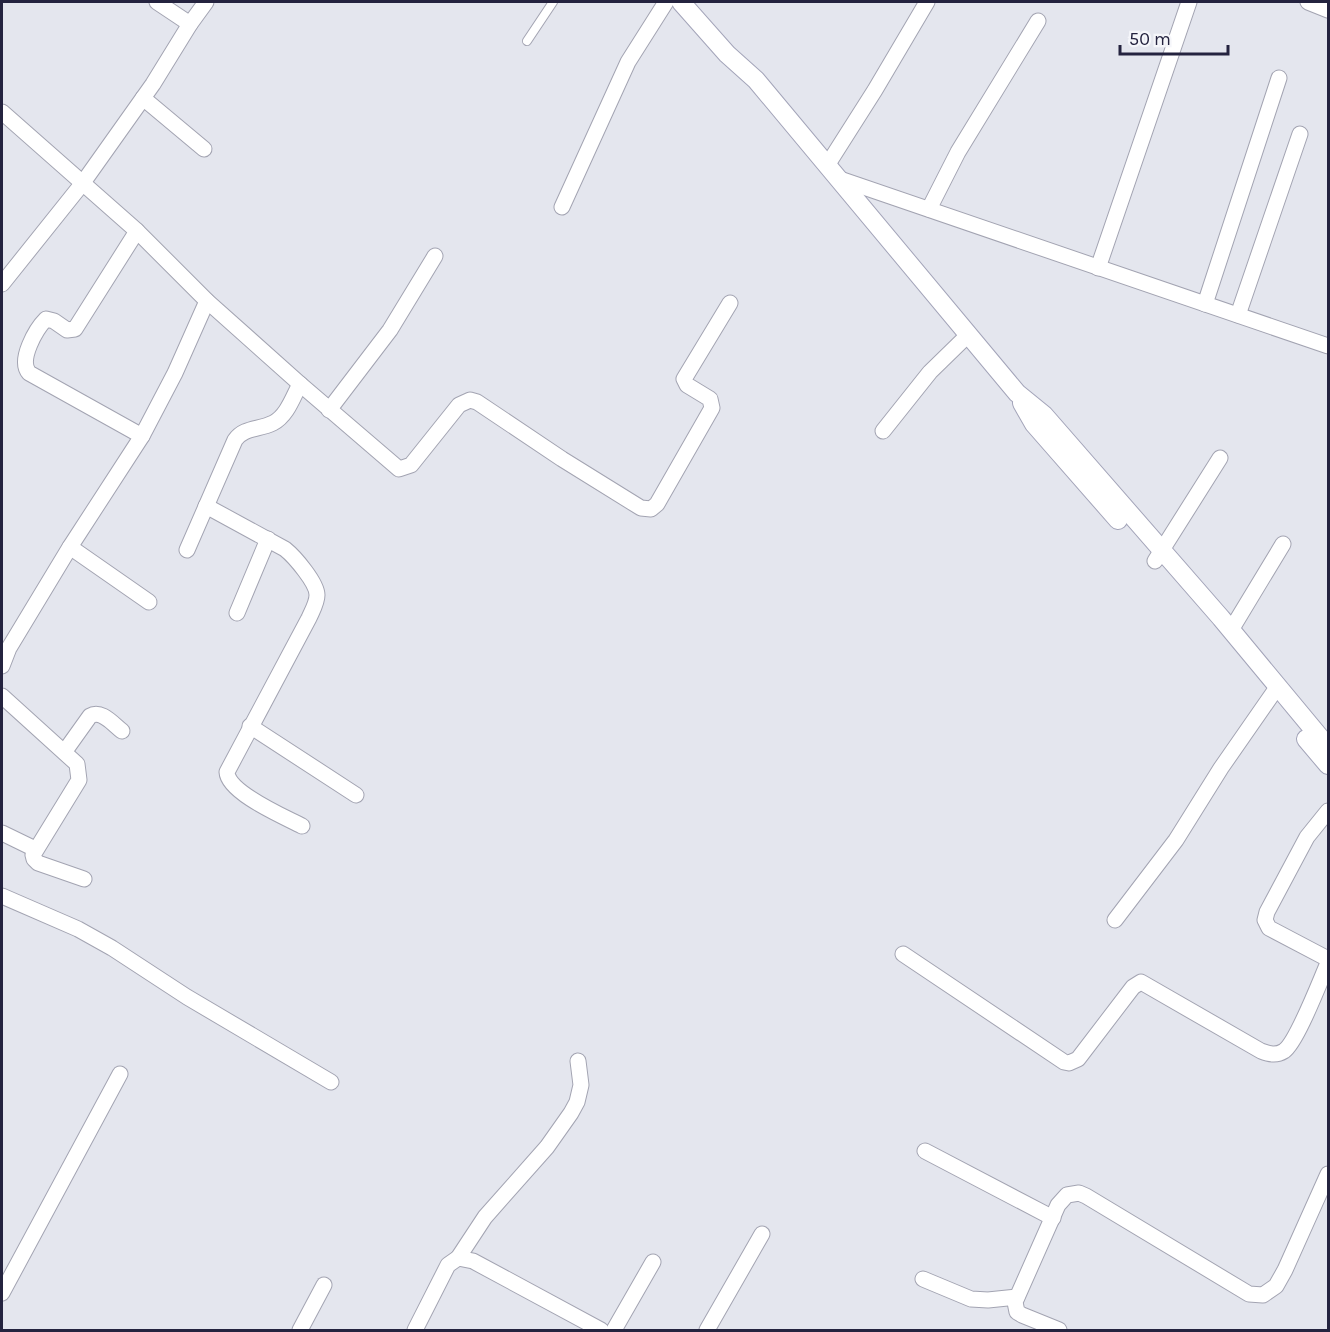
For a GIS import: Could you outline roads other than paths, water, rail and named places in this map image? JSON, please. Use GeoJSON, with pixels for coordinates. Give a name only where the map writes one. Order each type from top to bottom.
{"type":"FeatureCollection","features":[{"type":"Feature","properties":{"kind":"street"},"geometry":{"type":"LineString","coordinates":[[157,2],[190,24]]}},
{"type":"Feature","properties":{"kind":"street"},"geometry":{"type":"LineString","coordinates":[[2,284],[82,184],[143,98],[206,2]]}},
{"type":"Feature","properties":{"kind":"street"},"geometry":{"type":"LineString","coordinates":[[562,207],[628,62],[666,2]]}},
{"type":"Feature","properties":{"kind":"street"},"geometry":{"type":"LineString","coordinates":[[681,2],[727,54],[756,80],[1017,393],[1044,415],[1158,556],[1274,691],[1329,747]]}},
{"type":"Feature","properties":{"kind":"street"},"geometry":{"type":"LineString","coordinates":[[697,2],[735,45],[756,80]]}},
{"type":"Feature","properties":{"kind":"street"},"geometry":{"type":"LineString","coordinates":[[828,164],[927,2]]}},
{"type":"Feature","properties":{"kind":"street"},"geometry":{"type":"LineString","coordinates":[[1098,268],[1190,2]]}},
{"type":"Feature","properties":{"kind":"street"},"geometry":{"type":"LineString","coordinates":[[1308,2],[1329,10]]}},
{"type":"Feature","properties":{"kind":"street"},"geometry":{"type":"LineString","coordinates":[[929,209],[958,152],[1038,21]]}},
{"type":"Feature","properties":{"kind":"street"},"geometry":{"type":"LineString","coordinates":[[1205,304],[1279,78]]}},
{"type":"Feature","properties":{"kind":"street"},"geometry":{"type":"LineString","coordinates":[[143,98],[204,149]]}},
{"type":"Feature","properties":{"kind":"street"},"geometry":{"type":"LineString","coordinates":[[2,112],[137,231],[207,301],[399,469],[411,465],[459,405],[470,400],[477,402],[641,508],[649,510],[657,504],[712,408],[710,399],[687,385],[684,379],[730,303]]}},
{"type":"Feature","properties":{"kind":"street"},"geometry":{"type":"LineString","coordinates":[[1238,315],[1300,134]]}},
{"type":"Feature","properties":{"kind":"street"},"geometry":{"type":"LineString","coordinates":[[840,179],[1329,346]]}},
{"type":"Feature","properties":{"kind":"street"},"geometry":{"type":"LineString","coordinates":[[137,231],[75,329],[67,330],[54,321],[46,319],[24,360],[29,373],[142,436]]}},
{"type":"Feature","properties":{"kind":"street"},"geometry":{"type":"LineString","coordinates":[[329,410],[390,330],[435,256]]}},
{"type":"Feature","properties":{"kind":"street"},"geometry":{"type":"LineString","coordinates":[[2,666],[9,648],[70,547],[142,436],[175,373],[207,301]]}},
{"type":"Feature","properties":{"kind":"street"},"geometry":{"type":"LineString","coordinates":[[883,431],[930,372],[969,334]]}},
{"type":"Feature","properties":{"kind":"street"},"geometry":{"type":"LineString","coordinates":[[187,550],[237,437],[244,432],[278,420],[300,384]]}},
{"type":"Feature","properties":{"kind":"street"},"geometry":{"type":"LineString","coordinates":[[1158,556],[1220,458]]}},
{"type":"Feature","properties":{"kind":"street"},"geometry":{"type":"LineString","coordinates":[[206,506],[291,554],[314,585],[317,596],[309,618],[228,769],[228,780],[245,795],[302,826]]}},
{"type":"Feature","properties":{"kind":"street"},"geometry":{"type":"LineString","coordinates":[[237,613],[268,539]]}},
{"type":"Feature","properties":{"kind":"street"},"geometry":{"type":"LineString","coordinates":[[1231,630],[1282,544]]}},
{"type":"Feature","properties":{"kind":"street"},"geometry":{"type":"LineString","coordinates":[[70,547],[149,602]]}},
{"type":"Feature","properties":{"kind":"street"},"geometry":{"type":"LineString","coordinates":[[1158,556],[1231,630],[1329,765]]}},
{"type":"Feature","properties":{"kind":"street"},"geometry":{"type":"LineString","coordinates":[[1115,920],[1176,840],[1221,768],[1274,691]]}},
{"type":"Feature","properties":{"kind":"street"},"geometry":{"type":"LineString","coordinates":[[2,696],[77,764],[79,780],[36,849],[34,859],[38,863],[84,879]]}},
{"type":"Feature","properties":{"kind":"street"},"geometry":{"type":"LineString","coordinates":[[65,751],[90,716],[94,714],[100,714],[122,731]]}},
{"type":"Feature","properties":{"kind":"street"},"geometry":{"type":"LineString","coordinates":[[250,726],[357,795]]}},
{"type":"Feature","properties":{"kind":"street"},"geometry":{"type":"LineString","coordinates":[[903,954],[1055,1056],[1069,1063],[1078,1059],[1133,987],[1141,982],[1261,1051],[1280,1053],[1286,1050],[1295,1035],[1329,961],[1269,928],[1265,920],[1267,912],[1307,837],[1329,811]]}},
{"type":"Feature","properties":{"kind":"street"},"geometry":{"type":"LineString","coordinates":[[2,833],[36,849]]}},
{"type":"Feature","properties":{"kind":"street"},"geometry":{"type":"LineString","coordinates":[[2,896],[87,933],[187,997],[331,1082]]}},
{"type":"Feature","properties":{"kind":"street"},"geometry":{"type":"LineString","coordinates":[[414,1330],[448,1265],[458,1258],[485,1217],[547,1147],[571,1113],[577,1102],[581,1085],[578,1061]]}},
{"type":"Feature","properties":{"kind":"street"},"geometry":{"type":"LineString","coordinates":[[2,1293],[120,1074]]}},
{"type":"Feature","properties":{"kind":"street"},"geometry":{"type":"LineString","coordinates":[[925,1151],[1053,1218]]}},
{"type":"Feature","properties":{"kind":"street"},"geometry":{"type":"LineString","coordinates":[[1059,1330],[1027,1318],[1015,1308],[1017,1297],[1053,1218],[1062,1199],[1067,1195],[1079,1193],[1249,1294],[1263,1295],[1276,1286],[1286,1270],[1329,1174]]}},
{"type":"Feature","properties":{"kind":"street"},"geometry":{"type":"LineString","coordinates":[[707,1330],[762,1234]]}},
{"type":"Feature","properties":{"kind":"street"},"geometry":{"type":"LineString","coordinates":[[458,1258],[473,1262],[601,1330]]}},
{"type":"Feature","properties":{"kind":"street"},"geometry":{"type":"LineString","coordinates":[[614,1330],[653,1262]]}},
{"type":"Feature","properties":{"kind":"street"},"geometry":{"type":"LineString","coordinates":[[923,1279],[962,1296],[978,1300],[1017,1297]]}},
{"type":"Feature","properties":{"kind":"street"},"geometry":{"type":"LineString","coordinates":[[300,1330],[324,1285]]}},
{"type":"Feature","properties":{"kind":"lane"},"geometry":{"type":"LineString","coordinates":[[527,41],[553,2]]}}]}
